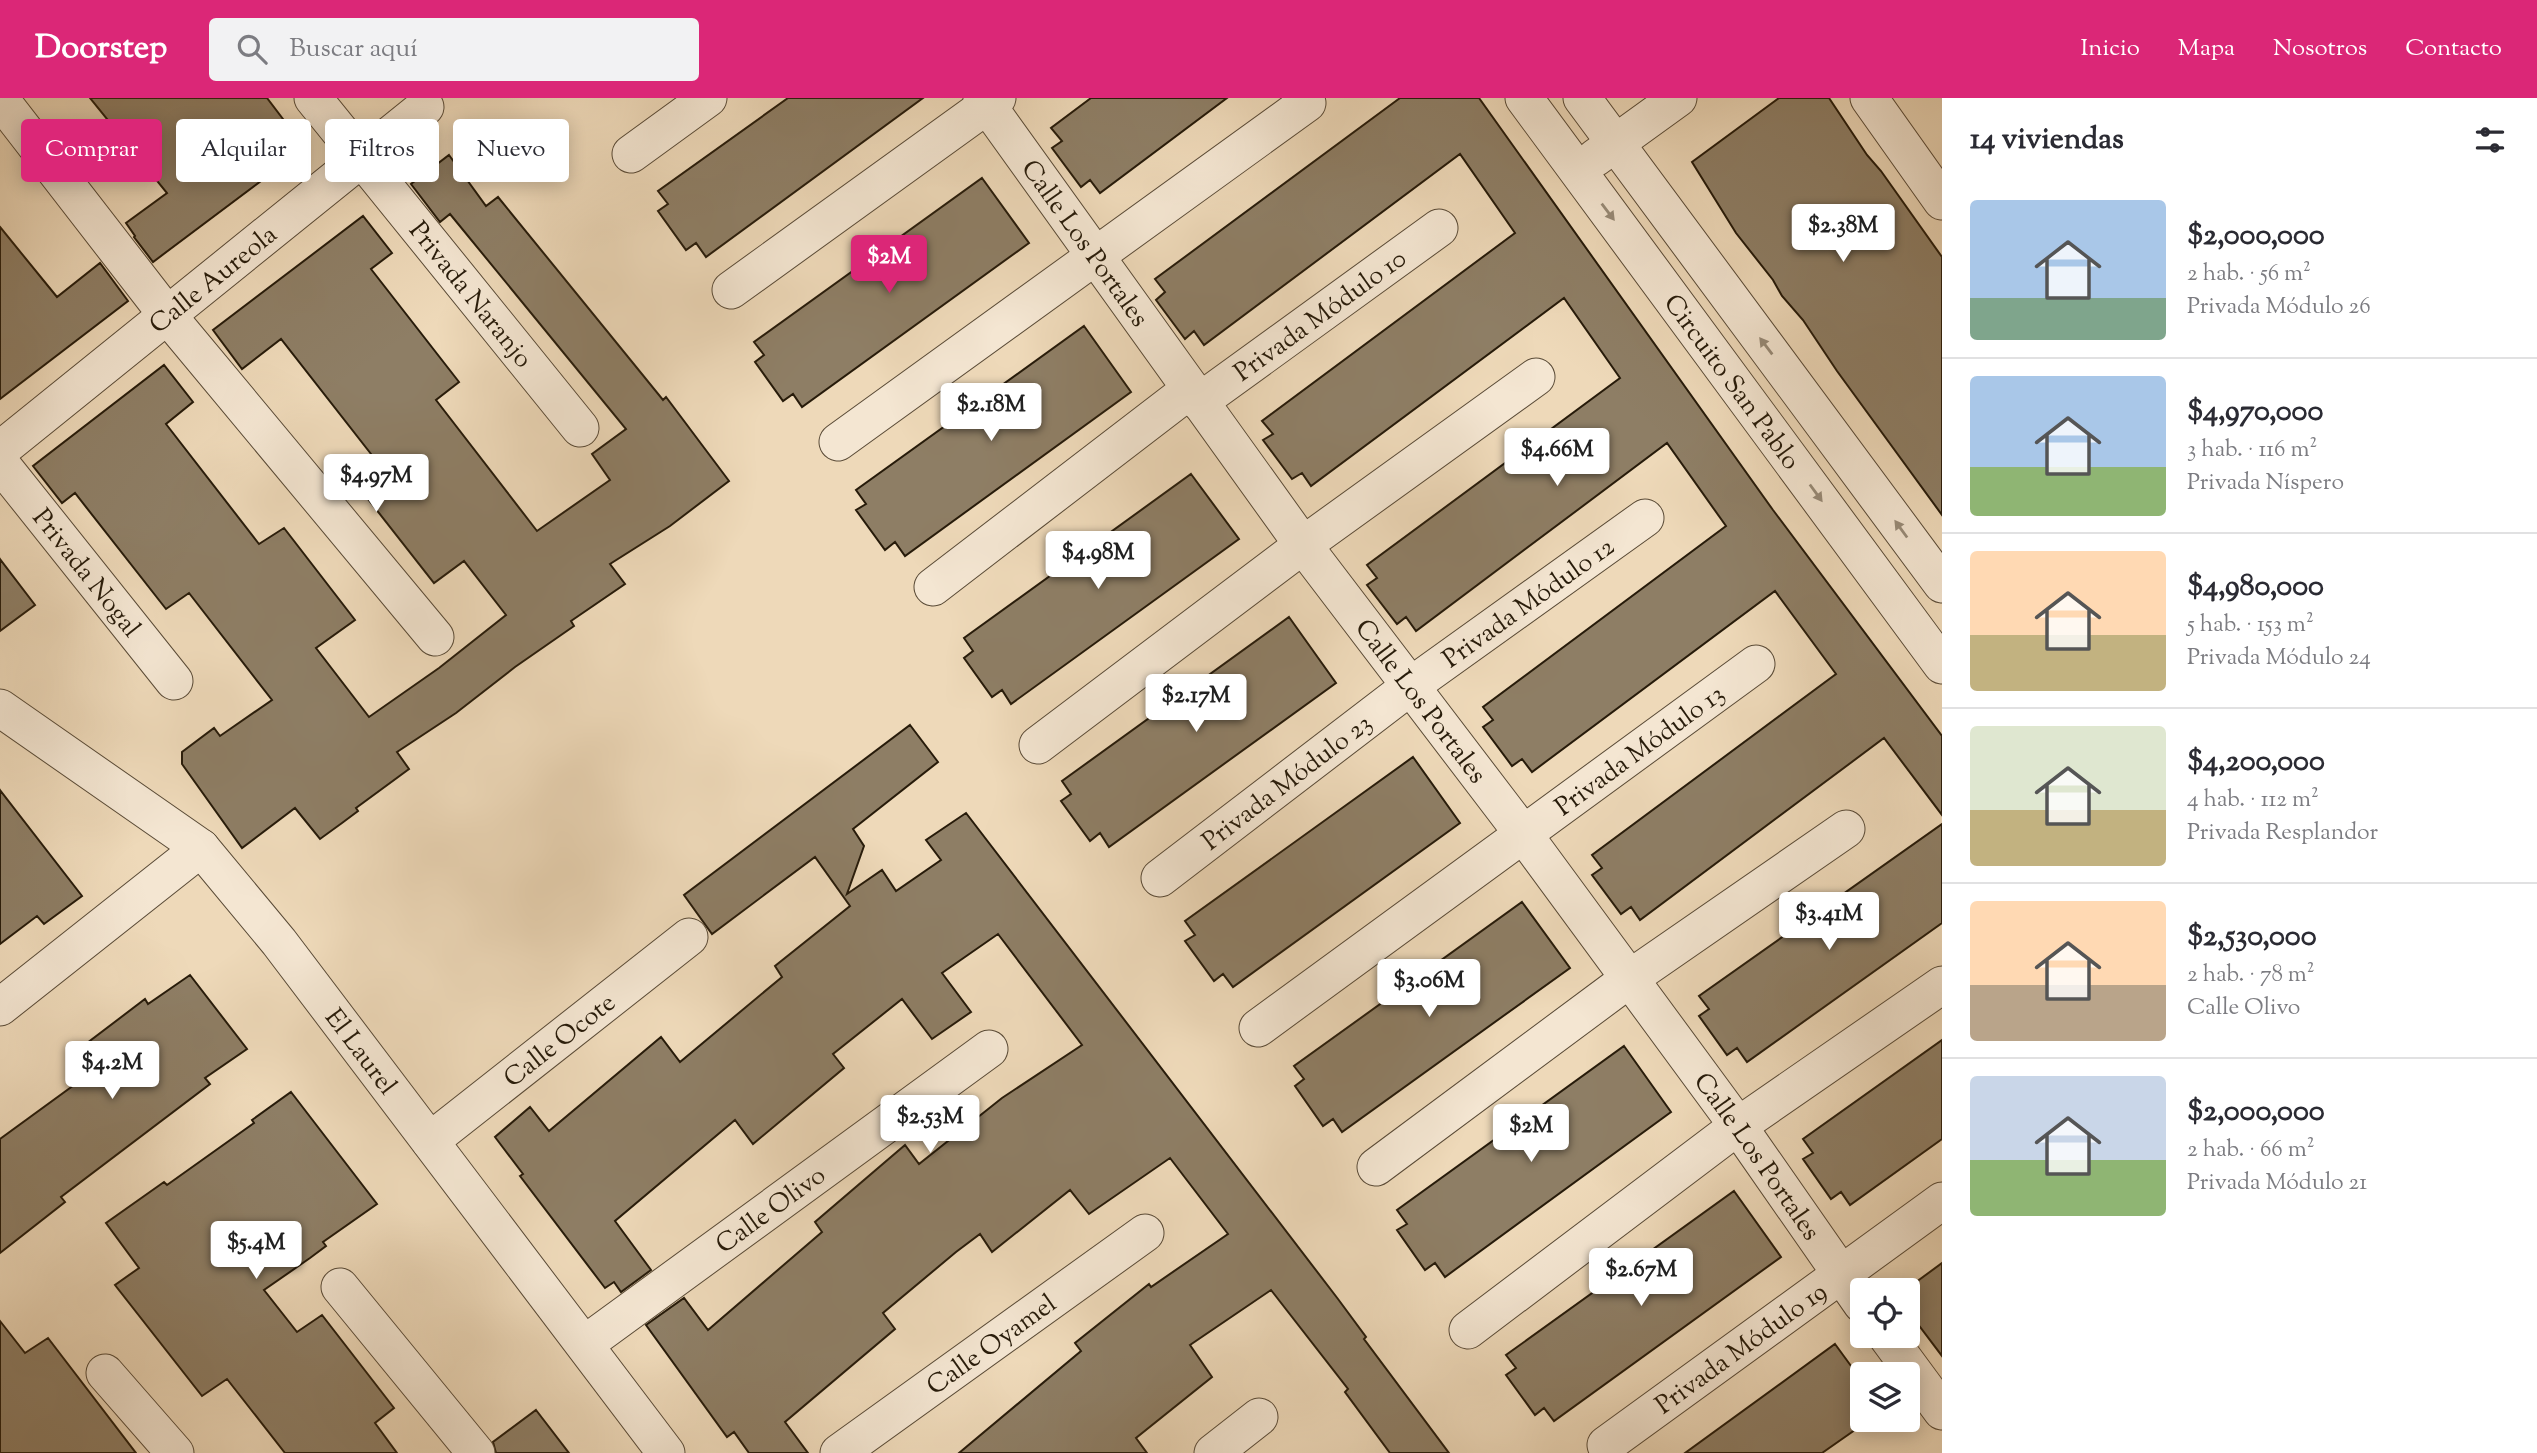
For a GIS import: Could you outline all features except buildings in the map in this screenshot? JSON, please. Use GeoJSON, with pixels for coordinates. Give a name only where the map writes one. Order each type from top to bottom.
{"type":"FeatureCollection","features":[{"type":"Feature","properties":{"kind":"street","name":"Privada Naranjo"},"geometry":{"type":"LineString","coordinates":[[313,98],[330,119]]}},
{"type":"Feature","properties":{"kind":"street"},"geometry":{"type":"LineString","coordinates":[[631,154],[708,98]]}},
{"type":"Feature","properties":{"kind":"street","name":"Circuito San Pablo"},"geometry":{"type":"LineString","coordinates":[[1524,98],[1942,665]]}},
{"type":"Feature","properties":{"kind":"street","name":"Circuito San Pablo"},"geometry":{"type":"LineString","coordinates":[[1583,98],[1942,584]]}},
{"type":"Feature","properties":{"kind":"street"},"geometry":{"type":"LineString","coordinates":[[1577,170],[1678,98]]}},
{"type":"Feature","properties":{"kind":"street"},"geometry":{"type":"LineString","coordinates":[[1869,98],[1942,201]]}},
{"type":"Feature","properties":{"kind":"street"},"geometry":{"type":"LineString","coordinates":[[0,99],[168,316],[435,637]]}},
{"type":"Feature","properties":{"kind":"street"},"geometry":{"type":"LineString","coordinates":[[731,290],[989,100]]}},
{"type":"Feature","properties":{"kind":"street","name":"Calle Los Portales"},"geometry":{"type":"LineString","coordinates":[[989,100],[1095,256],[1303,545],[1524,835],[1738,1126],[1850,1288]]}},
{"type":"Feature","properties":{"kind":"street"},"geometry":{"type":"LineString","coordinates":[[838,442],[1307,103]]}},
{"type":"Feature","properties":{"kind":"street","name":"Calle Aureola"},"geometry":{"type":"LineString","coordinates":[[411,119],[425,107]]}},
{"type":"Feature","properties":{"kind":"street","name":"Calle Aureola"},"geometry":{"type":"LineString","coordinates":[[0,450],[334,182]]}},
{"type":"Feature","properties":{"kind":"street","name":"Privada Naranjo"},"geometry":{"type":"LineString","coordinates":[[382,182],[580,428]]}},
{"type":"Feature","properties":{"kind":"street","name":"Privada Módulo 10"},"geometry":{"type":"LineString","coordinates":[[933,587],[1195,395],[1439,228]]}},
{"type":"Feature","properties":{"kind":"street"},"geometry":{"type":"LineString","coordinates":[[1038,745],[1303,545],[1536,377]]}},
{"type":"Feature","properties":{"kind":"street","name":"Privada Nogal"},"geometry":{"type":"LineString","coordinates":[[0,463],[174,681]]}},
{"type":"Feature","properties":{"kind":"street","name":"Privada Módulo 12"},"geometry":{"type":"LineString","coordinates":[[1412,685],[1645,518]]}},
{"type":"Feature","properties":{"kind":"street","name":"Privada Módulo 13"},"geometry":{"type":"LineString","coordinates":[[1258,1028],[1756,664]]}},
{"type":"Feature","properties":{"kind":"street","name":"Privada Módulo 23"},"geometry":{"type":"LineString","coordinates":[[1160,878],[1412,685]]}},
{"type":"Feature","properties":{"kind":"street","name":"El Laurel"},"geometry":{"type":"LineString","coordinates":[[0,708],[201,848],[279,942],[667,1453]]}},
{"type":"Feature","properties":{"kind":"street"},"geometry":{"type":"LineString","coordinates":[[1376,1167],[1629,979],[1846,829]]}},
{"type":"Feature","properties":{"kind":"street"},"geometry":{"type":"LineString","coordinates":[[0,1007],[201,848]]}},
{"type":"Feature","properties":{"kind":"street","name":"Calle Ocote"},"geometry":{"type":"LineString","coordinates":[[430,1141],[689,937]]}},
{"type":"Feature","properties":{"kind":"street"},"geometry":{"type":"LineString","coordinates":[[1468,1331],[1738,1126],[1942,985]]}},
{"type":"Feature","properties":{"kind":"street","name":"Calle Olivo"},"geometry":{"type":"LineString","coordinates":[[585,1344],[989,1049]]}},
{"type":"Feature","properties":{"kind":"street","name":"Privada Módulo 19"},"geometry":{"type":"LineString","coordinates":[[1606,1445],[1942,1202]]}},
{"type":"Feature","properties":{"kind":"street","name":"Calle Oyamel"},"geometry":{"type":"LineString","coordinates":[[839,1453],[1145,1233]]}},
{"type":"Feature","properties":{"kind":"street"},"geometry":{"type":"LineString","coordinates":[[340,1287],[476,1453]]}},
{"type":"Feature","properties":{"kind":"street"},"geometry":{"type":"LineString","coordinates":[[1896,1348],[1942,1411]]}},
{"type":"Feature","properties":{"kind":"street"},"geometry":{"type":"LineString","coordinates":[[105,1373],[175,1453]]}},
{"type":"Feature","properties":{"kind":"street"},"geometry":{"type":"LineString","coordinates":[[1213,1453],[1259,1417]]}}]}
